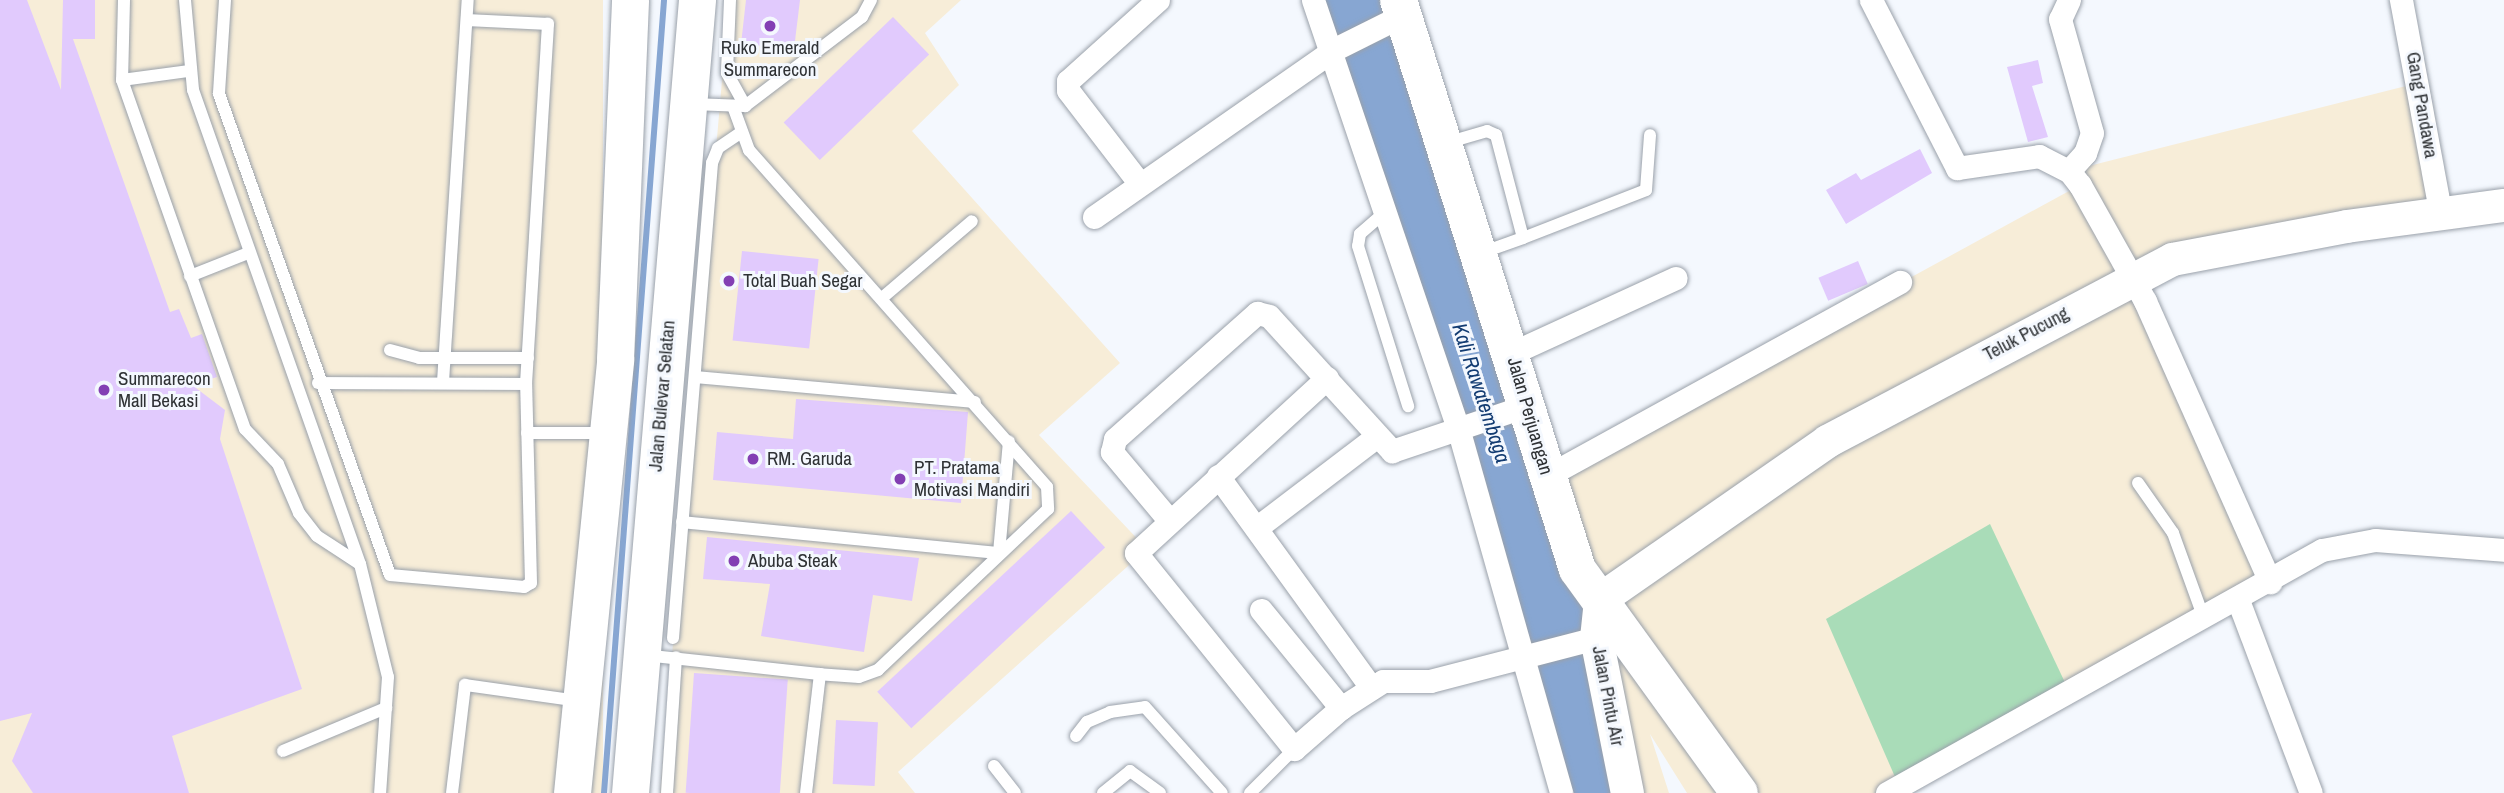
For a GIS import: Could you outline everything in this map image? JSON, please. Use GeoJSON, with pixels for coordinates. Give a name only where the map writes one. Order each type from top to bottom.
{"type":"FeatureCollection","features":[{"type":"Feature","properties":{"kind":"main road"},"geometry":{"type":"LineString","coordinates":[[572,793],[606,433],[630,0]]}},
{"type":"Feature","properties":{"kind":"main road","name":"Jalan Bulevar Selatan"},"geometry":{"type":"LineString","coordinates":[[630,793],[697,0]]}},
{"type":"Feature","properties":{"kind":"main road","name":"Jalan Perjuangan"},"geometry":{"type":"LineString","coordinates":[[1396,13],[1446,143],[1512,352],[1519,408],[1547,476],[1577,569],[1739,793]]}},
{"type":"Feature","properties":{"kind":"street"},"geometry":{"type":"LineString","coordinates":[[1140,184],[1068,90],[1068,81],[1158,0]]}},
{"type":"Feature","properties":{"kind":"street"},"geometry":{"type":"LineString","coordinates":[[1313,0],[1340,47],[1384,213],[1462,427],[1561,793]]}},
{"type":"Feature","properties":{"kind":"street"},"geometry":{"type":"LineString","coordinates":[[1871,0],[1957,168],[2039,156],[2069,171],[2133,276],[2270,582]]}},
{"type":"Feature","properties":{"kind":"street"},"geometry":{"type":"LineString","coordinates":[[2069,0],[2060,19],[2092,133],[2085,153],[2069,171]]}},
{"type":"Feature","properties":{"kind":"street","name":"Gang Pandawa"},"geometry":{"type":"LineString","coordinates":[[2401,0],[2440,210]]}},
{"type":"Feature","properties":{"kind":"street"},"geometry":{"type":"LineString","coordinates":[[1094,217],[1340,47],[1396,13]]}},
{"type":"Feature","properties":{"kind":"street","name":"Teluk Pucung"},"geometry":{"type":"LineString","coordinates":[[1600,598],[1827,441],[2133,276],[2172,259],[2440,210],[2504,205]]}},
{"type":"Feature","properties":{"kind":"street"},"geometry":{"type":"LineString","coordinates":[[1512,352],[1676,278]]}},
{"type":"Feature","properties":{"kind":"street"},"geometry":{"type":"LineString","coordinates":[[1547,476],[1900,282]]}},
{"type":"Feature","properties":{"kind":"street"},"geometry":{"type":"LineString","coordinates":[[1169,520],[1112,452],[1115,439],[1257,313],[1269,316],[1328,378],[1377,436],[1395,452],[1519,408]]}},
{"type":"Feature","properties":{"kind":"street"},"geometry":{"type":"LineString","coordinates":[[1328,378],[1139,548],[1135,559],[1294,749],[1340,708],[1370,686],[1430,681],[1524,660],[1596,638]]}},
{"type":"Feature","properties":{"kind":"street"},"geometry":{"type":"LineString","coordinates":[[1259,526],[1377,436]]}},
{"type":"Feature","properties":{"kind":"street"},"geometry":{"type":"LineString","coordinates":[[1218,476],[1259,526],[1370,686]]}},
{"type":"Feature","properties":{"kind":"street"},"geometry":{"type":"LineString","coordinates":[[1887,793],[2203,616],[2238,600],[2322,550],[2356,542],[2504,550]]}},
{"type":"Feature","properties":{"kind":"street","name":"Jalan Pintu Air"},"geometry":{"type":"LineString","coordinates":[[1600,598],[1596,638],[1627,793]]}},
{"type":"Feature","properties":{"kind":"street"},"geometry":{"type":"LineString","coordinates":[[2238,600],[2311,793]]}},
{"type":"Feature","properties":{"kind":"street"},"geometry":{"type":"LineString","coordinates":[[1261,610],[1340,708]]}},
{"type":"Feature","properties":{"kind":"lane"},"geometry":{"type":"LineString","coordinates":[[124,0],[122,80],[245,429],[278,464],[299,513],[317,536],[359,564]]}},
{"type":"Feature","properties":{"kind":"lane"},"geometry":{"type":"LineString","coordinates":[[185,0],[188,71],[248,253],[359,564],[388,677],[380,793]]}},
{"type":"Feature","properties":{"kind":"lane"},"geometry":{"type":"LineString","coordinates":[[225,0],[217,81],[318,383],[390,575],[396,578],[529,585],[526,384],[548,24],[467,20]]}},
{"type":"Feature","properties":{"kind":"lane"},"geometry":{"type":"LineString","coordinates":[[443,382],[468,0]]}},
{"type":"Feature","properties":{"kind":"lane"},"geometry":{"type":"LineString","coordinates":[[640,655],[859,677],[878,670],[1048,509],[1047,488],[1009,441],[749,150],[740,134],[739,108],[727,74],[730,0]]}},
{"type":"Feature","properties":{"kind":"lane"},"geometry":{"type":"LineString","coordinates":[[688,103],[739,108],[862,17],[871,0]]}},
{"type":"Feature","properties":{"kind":"lane"},"geometry":{"type":"LineString","coordinates":[[122,80],[188,71]]}},
{"type":"Feature","properties":{"kind":"lane"},"geometry":{"type":"LineString","coordinates":[[206,129],[229,121]]}},
{"type":"Feature","properties":{"kind":"lane"},"geometry":{"type":"LineString","coordinates":[[1446,143],[1487,131],[1496,135],[1523,238]]}},
{"type":"Feature","properties":{"kind":"lane"},"geometry":{"type":"LineString","coordinates":[[673,638],[712,163],[718,148],[740,134]]}},
{"type":"Feature","properties":{"kind":"lane"},"geometry":{"type":"LineString","coordinates":[[1481,253],[1646,190],[1650,135]]}},
{"type":"Feature","properties":{"kind":"lane"},"geometry":{"type":"LineString","coordinates":[[1384,213],[1360,234],[1358,246],[1408,406]]}},
{"type":"Feature","properties":{"kind":"lane"},"geometry":{"type":"LineString","coordinates":[[882,298],[972,221]]}},
{"type":"Feature","properties":{"kind":"lane"},"geometry":{"type":"LineString","coordinates":[[190,276],[248,253]]}},
{"type":"Feature","properties":{"kind":"lane"},"geometry":{"type":"LineString","coordinates":[[270,313],[292,306]]}},
{"type":"Feature","properties":{"kind":"lane"},"geometry":{"type":"LineString","coordinates":[[390,350],[404,356],[528,358]]}},
{"type":"Feature","properties":{"kind":"lane"},"geometry":{"type":"LineString","coordinates":[[695,377],[975,402]]}},
{"type":"Feature","properties":{"kind":"lane"},"geometry":{"type":"LineString","coordinates":[[318,383],[526,384]]}},
{"type":"Feature","properties":{"kind":"lane"},"geometry":{"type":"LineString","coordinates":[[527,433],[606,433]]}},
{"type":"Feature","properties":{"kind":"lane"},"geometry":{"type":"LineString","coordinates":[[999,553],[1009,441]]}},
{"type":"Feature","properties":{"kind":"lane"},"geometry":{"type":"LineString","coordinates":[[2138,483],[2167,522],[2203,616]]}},
{"type":"Feature","properties":{"kind":"lane"},"geometry":{"type":"LineString","coordinates":[[682,522],[999,553]]}},
{"type":"Feature","properties":{"kind":"lane"},"geometry":{"type":"LineString","coordinates":[[667,793],[677,657]]}},
{"type":"Feature","properties":{"kind":"lane"},"geometry":{"type":"LineString","coordinates":[[806,793],[820,674]]}},
{"type":"Feature","properties":{"kind":"lane"},"geometry":{"type":"LineString","coordinates":[[452,793],[466,685],[580,701]]}},
{"type":"Feature","properties":{"kind":"lane"},"geometry":{"type":"LineString","coordinates":[[1076,736],[1087,722],[1110,712],[1145,706],[1222,793]]}},
{"type":"Feature","properties":{"kind":"lane"},"geometry":{"type":"LineString","coordinates":[[283,751],[386,708]]}},
{"type":"Feature","properties":{"kind":"lane"},"geometry":{"type":"LineString","coordinates":[[1250,793],[1294,749]]}},
{"type":"Feature","properties":{"kind":"lane"},"geometry":{"type":"LineString","coordinates":[[995,766],[1015,793]]}},
{"type":"Feature","properties":{"kind":"lane"},"geometry":{"type":"LineString","coordinates":[[1103,793],[1130,771],[1160,793]]}},
{"type":"Feature","properties":{"kind":"shaded area"},"geometry":{"type":"Polygon","coordinates":[[[0,0],[603,0],[603,793],[0,793],[0,0]]]}},
{"type":"Feature","properties":{"kind":"shaded area"},"geometry":{"type":"Polygon","coordinates":[[[729,0],[961,0],[925,33],[959,85],[912,131],[1120,363],[1039,435],[1147,549],[898,772],[915,793],[660,793],[729,0]]]}},
{"type":"Feature","properties":{"kind":"shaded area"},"geometry":{"type":"Polygon","coordinates":[[[2418,83],[2440,210],[2133,276],[2270,582],[1887,793],[1687,793],[1650,734],[1669,793],[1627,793],[1547,476],[2080,185],[2069,171],[2418,83]]]}},
{"type":"Feature","properties":{"kind":"green space"},"geometry":{"type":"Polygon","coordinates":[[[1990,524],[2069,691],[1899,786],[1826,619],[1990,524]]]}},
{"type":"Feature","properties":{"kind":"water","name":"Kali Rawatembaga"},"geometry":{"type":"Polygon","coordinates":[[[1313,0],[1398,0],[1577,568],[1627,793],[1561,793],[1313,0]]]}},
{"type":"Feature","properties":{"kind":"building","name":"Summarecon Mall Bekasi"},"geometry":{"type":"Polygon","coordinates":[[[0,0],[27,0],[61,90],[63,0],[95,0],[95,39],[73,39],[170,312],[179,309],[191,338],[202,334],[217,377],[192,385],[225,410],[220,439],[302,689],[172,736],[189,793],[33,793],[12,761],[32,713],[0,721],[0,0]]]}},
{"type":"Feature","properties":{"kind":"building","name":"Ruko Emerald Summarecon"},"geometry":{"type":"Polygon","coordinates":[[[746,0],[800,0],[794,49],[741,44],[746,0]]]}},
{"type":"Feature","properties":{"kind":"building"},"geometry":{"type":"Polygon","coordinates":[[[893,17],[929,54],[820,160],[784,123],[893,17]]]}},
{"type":"Feature","properties":{"kind":"building"},"geometry":{"type":"Polygon","coordinates":[[[2038,60],[2043,83],[2032,86],[2048,137],[2028,142],[2007,67],[2038,60]]]}},
{"type":"Feature","properties":{"kind":"building"},"geometry":{"type":"Polygon","coordinates":[[[1920,149],[1932,173],[1846,224],[1826,190],[1856,173],[1861,180],[1920,149]]]}},
{"type":"Feature","properties":{"kind":"building"},"geometry":{"type":"Polygon","coordinates":[[[742,251],[819,259],[809,349],[733,341],[742,251]]]}},
{"type":"Feature","properties":{"kind":"building"},"geometry":{"type":"Polygon","coordinates":[[[1858,261],[1868,284],[1828,301],[1818,278],[1858,261]]]}},
{"type":"Feature","properties":{"kind":"building"},"geometry":{"type":"Polygon","coordinates":[[[796,399],[968,412],[961,503],[713,480],[717,432],[793,439],[796,399]]]}},
{"type":"Feature","properties":{"kind":"building"},"geometry":{"type":"Polygon","coordinates":[[[1071,511],[1105,548],[911,728],[877,692],[1071,511]]]}},
{"type":"Feature","properties":{"kind":"building"},"geometry":{"type":"Polygon","coordinates":[[[707,537],[919,558],[912,601],[873,595],[864,652],[761,636],[770,584],[703,579],[707,537]]]}},
{"type":"Feature","properties":{"kind":"building"},"geometry":{"type":"Polygon","coordinates":[[[694,673],[788,680],[780,793],[686,793],[694,673]]]}},
{"type":"Feature","properties":{"kind":"building"},"geometry":{"type":"Polygon","coordinates":[[[836,720],[878,722],[875,786],[833,784],[836,720]]]}},
{"type":"Feature","properties":{"kind":"waterway"},"geometry":{"type":"LineString","coordinates":[[604,793],[664,0]]}},
{"type":"Feature","properties":{"kind":"place","name":"Ruko Emerald Summarecon"},"geometry":{"type":"Point","coordinates":[770,26]}},
{"type":"Feature","properties":{"kind":"place","name":"Total Buah Segar"},"geometry":{"type":"Point","coordinates":[729,281]}},
{"type":"Feature","properties":{"kind":"place","name":"Summarecon Mall Bekasi"},"geometry":{"type":"Point","coordinates":[104,390]}},
{"type":"Feature","properties":{"kind":"place","name":"RM. Garuda"},"geometry":{"type":"Point","coordinates":[753,459]}},
{"type":"Feature","properties":{"kind":"place","name":"PT. Pratama Motivasi Mandiri"},"geometry":{"type":"Point","coordinates":[900,479]}},
{"type":"Feature","properties":{"kind":"place","name":"Abuba Steak"},"geometry":{"type":"Point","coordinates":[734,561]}}]}
